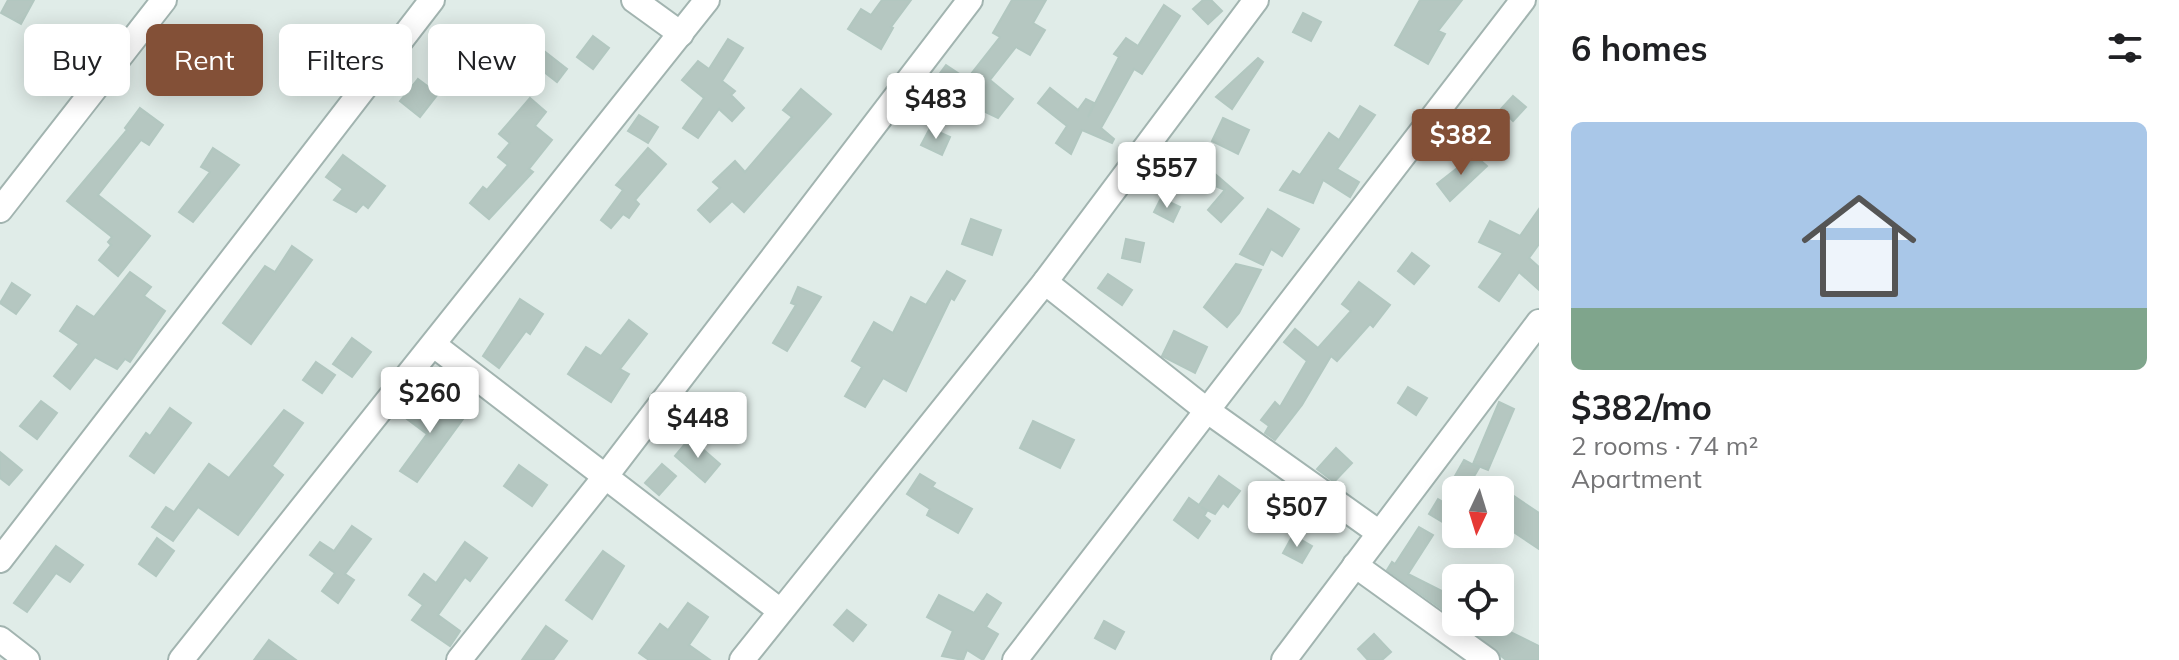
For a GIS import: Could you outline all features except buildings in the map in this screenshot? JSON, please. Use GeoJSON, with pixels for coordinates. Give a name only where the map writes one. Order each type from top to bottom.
{"type":"FeatureCollection","features":[{"type":"Feature","properties":{"kind":"street"},"geometry":{"type":"LineString","coordinates":[[0,210],[164,0]]}},
{"type":"Feature","properties":{"kind":"street"},"geometry":{"type":"LineString","coordinates":[[0,560],[432,0]]}},
{"type":"Feature","properties":{"kind":"street"},"geometry":{"type":"LineString","coordinates":[[634,0],[681,34]]}},
{"type":"Feature","properties":{"kind":"street"},"geometry":{"type":"LineString","coordinates":[[181,660],[707,0]]}},
{"type":"Feature","properties":{"kind":"street"},"geometry":{"type":"LineString","coordinates":[[459,660],[605,477],[970,0]]}},
{"type":"Feature","properties":{"kind":"street"},"geometry":{"type":"LineString","coordinates":[[742,660],[779,610],[1045,282],[1256,0]]}},
{"type":"Feature","properties":{"kind":"street"},"geometry":{"type":"LineString","coordinates":[[1015,660],[1205,409],[1523,0]]}},
{"type":"Feature","properties":{"kind":"street"},"geometry":{"type":"LineString","coordinates":[[1045,282],[1205,409],[1378,532]]}},
{"type":"Feature","properties":{"kind":"street"},"geometry":{"type":"LineString","coordinates":[[1284,660],[1539,322]]}},
{"type":"Feature","properties":{"kind":"street"},"geometry":{"type":"LineString","coordinates":[[434,345],[779,610]]}},
{"type":"Feature","properties":{"kind":"street"},"geometry":{"type":"LineString","coordinates":[[1355,565],[1487,660]]}},
{"type":"Feature","properties":{"kind":"street"},"geometry":{"type":"LineString","coordinates":[[0,639],[27,660]]}}]}
